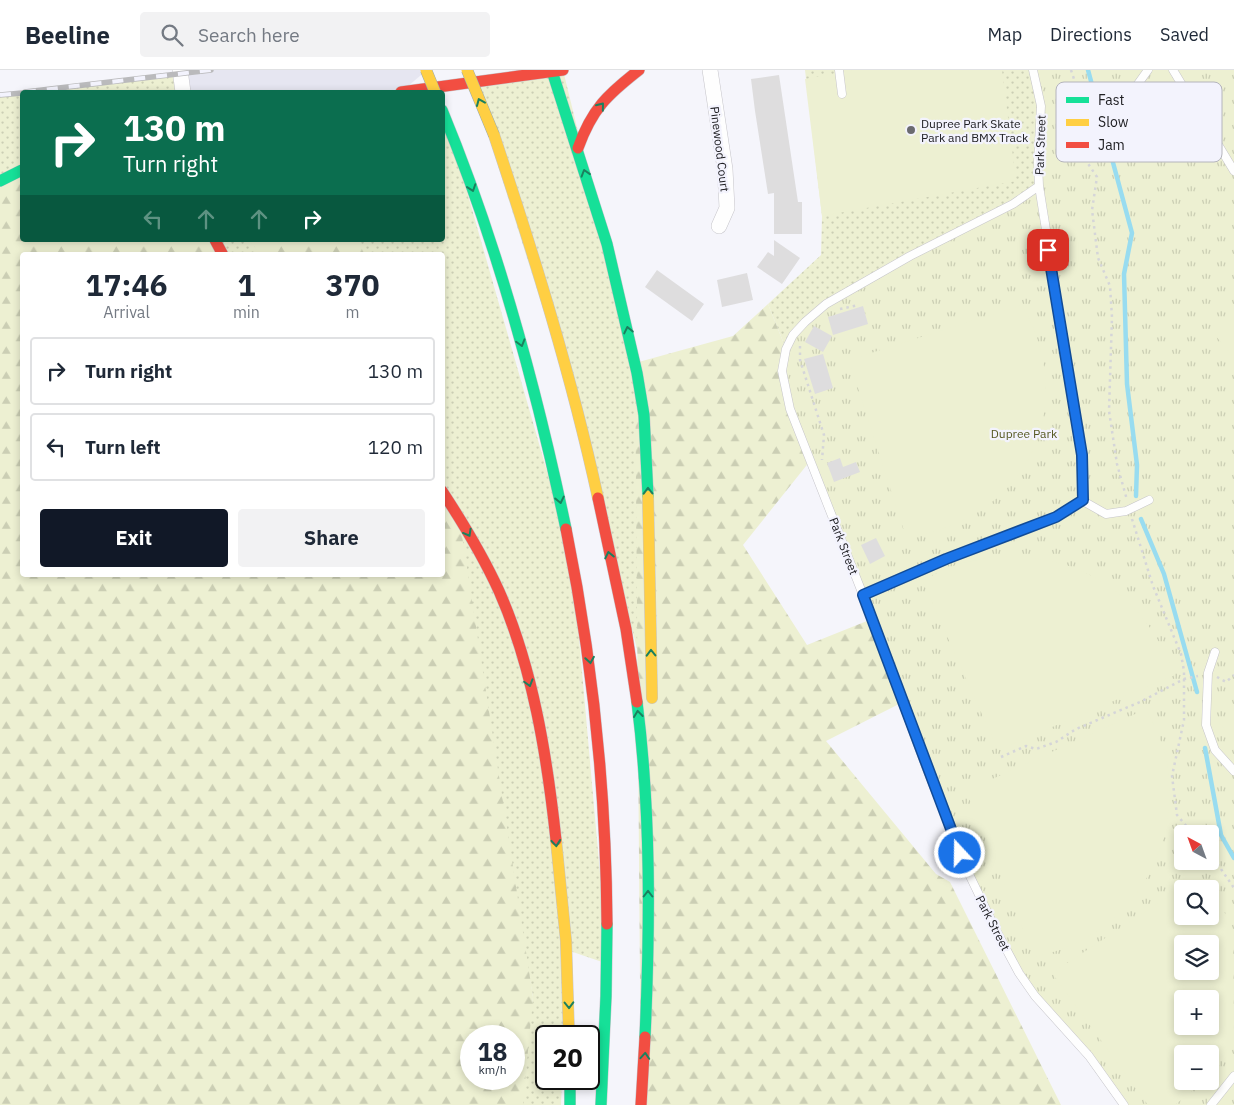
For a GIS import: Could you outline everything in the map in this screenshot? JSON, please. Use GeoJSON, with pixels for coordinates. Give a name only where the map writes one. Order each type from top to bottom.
{"type":"FeatureCollection","features":[{"type":"Feature","properties":{"kind":"main road"},"geometry":{"type":"LineString","coordinates":[[426,70],[434,90]]}},
{"type":"Feature","properties":{"kind":"main road"},"geometry":{"type":"LineString","coordinates":[[467,70],[494,134],[566,364],[587,449],[631,656],[640,731],[646,807],[648,870],[648,965],[641,1105]]}},
{"type":"Feature","properties":{"kind":"main road"},"geometry":{"type":"LineString","coordinates":[[578,148],[598,106],[623,82],[639,70]]}},
{"type":"Feature","properties":{"kind":"main road"},"geometry":{"type":"LineString","coordinates":[[416,90],[558,71],[620,296],[644,415],[648,468],[651,714],[646,807]]}},
{"type":"Feature","properties":{"kind":"main road"},"geometry":{"type":"LineString","coordinates":[[445,117],[456,142],[507,293],[529,371],[553,468],[572,559],[591,670],[600,751],[607,876],[608,964],[601,1105]]}},
{"type":"Feature","properties":{"kind":"main road"},"geometry":{"type":"LineString","coordinates":[[0,181],[20,171]]}},
{"type":"Feature","properties":{"kind":"main road"},"geometry":{"type":"LineString","coordinates":[[445,495],[483,559],[512,624],[539,724],[555,825],[565,926],[569,1025]]}},
{"type":"Feature","properties":{"kind":"main road"},"geometry":{"type":"LineString","coordinates":[[570,1090],[570,1105]]}},
{"type":"Feature","properties":{"kind":"street"},"geometry":{"type":"LineString","coordinates":[[180,70],[183,90]]}},
{"type":"Feature","properties":{"kind":"street","name":"Pinewood Court"},"geometry":{"type":"LineString","coordinates":[[710,70],[725,169],[727,208],[718,226]]}},
{"type":"Feature","properties":{"kind":"lane"},"geometry":{"type":"LineString","coordinates":[[839,70],[842,94]]}},
{"type":"Feature","properties":{"kind":"lane","name":"Park Street"},"geometry":{"type":"LineString","coordinates":[[1033,70],[1041,106],[1038,162],[1039,186],[1013,204],[910,256],[826,304],[805,322],[794,335],[786,349],[782,371],[790,410],[863,595],[926,767],[967,870],[1019,973],[1035,996],[1089,1056],[1124,1105]]}},
{"type":"Feature","properties":{"kind":"lane"},"geometry":{"type":"LineString","coordinates":[[1139,82],[1148,70]]}},
{"type":"Feature","properties":{"kind":"lane"},"geometry":{"type":"LineString","coordinates":[[1173,70],[1180,82]]}},
{"type":"Feature","properties":{"kind":"lane"},"geometry":{"type":"LineString","coordinates":[[1222,152],[1234,171]]}},
{"type":"Feature","properties":{"kind":"lane"},"geometry":{"type":"LineString","coordinates":[[1039,186],[1082,455],[1083,500]]}},
{"type":"Feature","properties":{"kind":"lane"},"geometry":{"type":"LineString","coordinates":[[1083,500],[1106,514],[1129,509],[1149,500]]}},
{"type":"Feature","properties":{"kind":"lane"},"geometry":{"type":"LineString","coordinates":[[863,595],[946,559],[1056,517],[1083,500]]}},
{"type":"Feature","properties":{"kind":"lane"},"geometry":{"type":"LineString","coordinates":[[1215,652],[1208,673],[1206,725],[1215,750],[1234,771]]}},
{"type":"Feature","properties":{"kind":"lane"},"geometry":{"type":"LineString","coordinates":[[1212,1105],[1234,1076]]}},
{"type":"Feature","properties":{"kind":"path"},"geometry":{"type":"LineString","coordinates":[[1070,70],[1074,82]]}},
{"type":"Feature","properties":{"kind":"path"},"geometry":{"type":"LineString","coordinates":[[1087,162],[1097,176],[1092,210],[1098,258],[1110,286],[1112,317],[1109,411],[1117,464],[1153,586],[1181,654],[1184,679],[1184,720],[1172,776],[1177,815],[1185,825]]}},
{"type":"Feature","properties":{"kind":"path"},"geometry":{"type":"LineString","coordinates":[[834,310],[859,305]]}},
{"type":"Feature","properties":{"kind":"path"},"geometry":{"type":"LineString","coordinates":[[800,340],[800,360],[824,435],[822,464]]}},
{"type":"Feature","properties":{"kind":"path"},"geometry":{"type":"LineString","coordinates":[[1001,757],[1026,746],[1036,749],[1056,742],[1076,729],[1140,702],[1184,679],[1190,678]]}},
{"type":"Feature","properties":{"kind":"path"},"geometry":{"type":"LineString","coordinates":[[1219,866],[1234,888]]}},
{"type":"Feature","properties":{"kind":"shaded area"},"geometry":{"type":"Polygon","coordinates":[[[180,70],[427,70],[403,90],[183,90],[180,70]]]}},
{"type":"Feature","properties":{"kind":"green space"},"geometry":{"type":"Polygon","coordinates":[[[563,70],[637,373],[652,709],[587,449],[472,83],[563,70]]]}},
{"type":"Feature","properties":{"kind":"green space"},"geometry":{"type":"Polygon","coordinates":[[[805,70],[1033,70],[1041,106],[1039,186],[786,349],[768,304],[821,255],[822,216],[805,70]]]}},
{"type":"Feature","properties":{"kind":"green space","name":"Dupree Park Skate Park and BMX Track"},"geometry":{"type":"Polygon","coordinates":[[[855,70],[1002,70],[1016,181],[822,216],[805,79],[855,70]]]}},
{"type":"Feature","properties":{"kind":"green space","name":"Dupree Park"},"geometry":{"type":"Polygon","coordinates":[[[1033,70],[1234,70],[1234,1105],[1124,1105],[1035,996],[967,870],[790,409],[782,371],[793,335],[826,304],[1039,186],[1041,106],[1033,70]]]}},
{"type":"Feature","properties":{"kind":"green space"},"geometry":{"type":"Polygon","coordinates":[[[181,74],[183,90],[42,90],[181,74]]]}},
{"type":"Feature","properties":{"kind":"green space"},"geometry":{"type":"Polygon","coordinates":[[[20,93],[20,171],[0,181],[0,96],[20,93]]]}},
{"type":"Feature","properties":{"kind":"green space"},"geometry":{"type":"Polygon","coordinates":[[[445,115],[572,559],[608,964],[567,950],[564,1025],[535,1025],[535,1090],[562,1090],[561,1105],[516,1105],[518,1090],[525,1090],[525,1048],[533,997],[445,502],[445,252],[221,252],[216,242],[445,242],[445,115]]]}},
{"type":"Feature","properties":{"kind":"green space"},"geometry":{"type":"Polygon","coordinates":[[[20,171],[20,242],[216,242],[221,252],[20,252],[20,577],[445,577],[445,495],[459,516],[533,997],[525,1083],[525,1025],[460,1025],[460,1090],[524,1090],[523,1105],[0,1105],[0,181],[20,171]]]}},
{"type":"Feature","properties":{"kind":"green space"},"geometry":{"type":"Polygon","coordinates":[[[250,242],[360,242],[363,252],[259,252],[250,242]]]}},
{"type":"Feature","properties":{"kind":"green space"},"geometry":{"type":"Polygon","coordinates":[[[768,304],[786,349],[810,461],[743,545],[807,645],[872,619],[903,702],[826,741],[936,874],[950,882],[1061,1105],[641,1105],[635,363],[733,336],[768,304]]]}},
{"type":"Feature","properties":{"kind":"green space"},"geometry":{"type":"Polygon","coordinates":[[[1022,305],[1039,344],[1046,383],[1043,420],[1031,454],[1010,484],[982,509],[947,527],[906,537],[849,360],[1022,305]]]}},
{"type":"Feature","properties":{"kind":"green space"},"geometry":{"type":"Polygon","coordinates":[[[1234,318],[1234,358],[1215,335],[1234,318]]]}},
{"type":"Feature","properties":{"kind":"green space"},"geometry":{"type":"Polygon","coordinates":[[[996,556],[1027,557],[1056,562],[1082,571],[1106,584],[1127,601],[1146,622],[1162,647],[1175,675],[998,750],[922,580],[958,564],[996,556]]]}},
{"type":"Feature","properties":{"kind":"green space"},"geometry":{"type":"Polygon","coordinates":[[[1146,709],[1158,733],[1166,758],[1169,785],[1169,811],[1164,838],[1155,862],[1142,886],[1126,906],[1107,924],[1072,945],[1034,957],[966,791],[1146,709]]]}},
{"type":"Feature","properties":{"kind":"green space"},"geometry":{"type":"Polygon","coordinates":[[[1234,710],[1234,743],[1219,722],[1234,710]]]}},
{"type":"Feature","properties":{"kind":"green space"},"geometry":{"type":"Polygon","coordinates":[[[1174,893],[1174,925],[1219,925],[1219,904],[1233,929],[1234,1031],[1219,1061],[1219,1045],[1174,1045],[1174,1090],[1193,1090],[1175,1105],[1148,1105],[1052,973],[1174,893]]]}},
{"type":"Feature","properties":{"kind":"building"},"geometry":{"type":"Polygon","coordinates":[[[779,75],[798,202],[802,202],[802,234],[774,234],[774,193],[768,194],[755,111],[751,79],[779,75]]]}},
{"type":"Feature","properties":{"kind":"building"},"geometry":{"type":"Polygon","coordinates":[[[774,240],[800,258],[782,284],[757,267],[768,252],[774,256],[774,240]]]}},
{"type":"Feature","properties":{"kind":"building"},"geometry":{"type":"Polygon","coordinates":[[[657,270],[704,304],[692,321],[645,287],[657,270]]]}},
{"type":"Feature","properties":{"kind":"building"},"geometry":{"type":"Polygon","coordinates":[[[747,273],[753,300],[722,307],[717,280],[747,273]]]}},
{"type":"Feature","properties":{"kind":"building"},"geometry":{"type":"Polygon","coordinates":[[[863,306],[868,324],[833,335],[828,317],[863,306]]]}},
{"type":"Feature","properties":{"kind":"building"},"geometry":{"type":"Polygon","coordinates":[[[814,326],[832,336],[823,352],[805,342],[814,326]]]}},
{"type":"Feature","properties":{"kind":"building"},"geometry":{"type":"Polygon","coordinates":[[[823,354],[833,388],[815,394],[804,359],[823,354]]]}},
{"type":"Feature","properties":{"kind":"building"},"geometry":{"type":"Polygon","coordinates":[[[840,458],[843,467],[856,462],[860,472],[834,482],[827,463],[840,458]]]}},
{"type":"Feature","properties":{"kind":"building"},"geometry":{"type":"Polygon","coordinates":[[[876,538],[885,556],[870,564],[861,545],[876,538]]]}},
{"type":"Feature","properties":{"kind":"waterway"},"geometry":{"type":"LineString","coordinates":[[1088,70],[1091,82]]}},
{"type":"Feature","properties":{"kind":"waterway"},"geometry":{"type":"LineString","coordinates":[[1113,162],[1132,233],[1124,274],[1127,384],[1137,465],[1136,496]]}},
{"type":"Feature","properties":{"kind":"waterway"},"geometry":{"type":"LineString","coordinates":[[1141,519],[1164,574],[1197,692]]}},
{"type":"Feature","properties":{"kind":"waterway"},"geometry":{"type":"LineString","coordinates":[[1205,748],[1221,835],[1234,858]]}},
{"type":"Feature","properties":{"kind":"railway"},"geometry":{"type":"LineString","coordinates":[[42,90],[211,70]]}},
{"type":"Feature","properties":{"kind":"railway"},"geometry":{"type":"LineString","coordinates":[[0,95],[20,93]]}},
{"type":"Feature","properties":{"kind":"traffic: fast"},"geometry":{"type":"LineString","coordinates":[[552,71],[607,244],[637,373],[644,415],[648,496]]}},
{"type":"Feature","properties":{"kind":"traffic: fast"},"geometry":{"type":"LineString","coordinates":[[445,118],[481,212],[514,317],[542,422],[566,529]]}},
{"type":"Feature","properties":{"kind":"traffic: fast"},"geometry":{"type":"LineString","coordinates":[[0,181],[20,171]]}},
{"type":"Feature","properties":{"kind":"traffic: fast"},"geometry":{"type":"LineString","coordinates":[[637,702],[642,744],[647,827],[648,953],[645,1037]]}},
{"type":"Feature","properties":{"kind":"traffic: fast"},"geometry":{"type":"LineString","coordinates":[[601,1105],[607,924]]}},
{"type":"Feature","properties":{"kind":"traffic: fast"},"geometry":{"type":"LineString","coordinates":[[570,1090],[570,1105]]}},
{"type":"Feature","properties":{"kind":"traffic: slow"},"geometry":{"type":"LineString","coordinates":[[426,70],[434,90]]}},
{"type":"Feature","properties":{"kind":"traffic: slow"},"geometry":{"type":"LineString","coordinates":[[467,70],[494,135]]}},
{"type":"Feature","properties":{"kind":"traffic: slow"},"geometry":{"type":"LineString","coordinates":[[494,135],[551,315],[576,406],[598,498]]}},
{"type":"Feature","properties":{"kind":"traffic: slow"},"geometry":{"type":"LineString","coordinates":[[648,496],[652,698]]}},
{"type":"Feature","properties":{"kind":"traffic: slow"},"geometry":{"type":"LineString","coordinates":[[556,840],[566,941],[569,1025]]}},
{"type":"Feature","properties":{"kind":"traffic: jam"},"geometry":{"type":"LineString","coordinates":[[416,90],[563,70]]}},
{"type":"Feature","properties":{"kind":"traffic: jam"},"geometry":{"type":"LineString","coordinates":[[578,148],[589,123],[609,95],[639,70]]}},
{"type":"Feature","properties":{"kind":"traffic: jam"},"geometry":{"type":"LineString","coordinates":[[216,242],[221,252]]}},
{"type":"Feature","properties":{"kind":"traffic: jam"},"geometry":{"type":"LineString","coordinates":[[445,496],[493,578],[511,620],[521,651],[530,681],[543,745],[556,840]]}},
{"type":"Feature","properties":{"kind":"traffic: jam"},"geometry":{"type":"LineString","coordinates":[[598,498],[626,629],[637,702]]}},
{"type":"Feature","properties":{"kind":"traffic: jam"},"geometry":{"type":"LineString","coordinates":[[566,529],[591,676],[601,774],[607,924]]}},
{"type":"Feature","properties":{"kind":"traffic: jam"},"geometry":{"type":"LineString","coordinates":[[641,1105],[645,1037]]}},
{"type":"Feature","properties":{"kind":"place","name":"Dupree Park Skate Park and BMX Track"},"geometry":{"type":"Point","coordinates":[911,130]}},
{"type":"Feature","properties":{"kind":"route"},"geometry":{"type":"LineString","coordinates":[[960,853],[926,767],[863,595],[946,559],[1056,517],[1083,500],[1082,455],[1048,250]]}}]}
